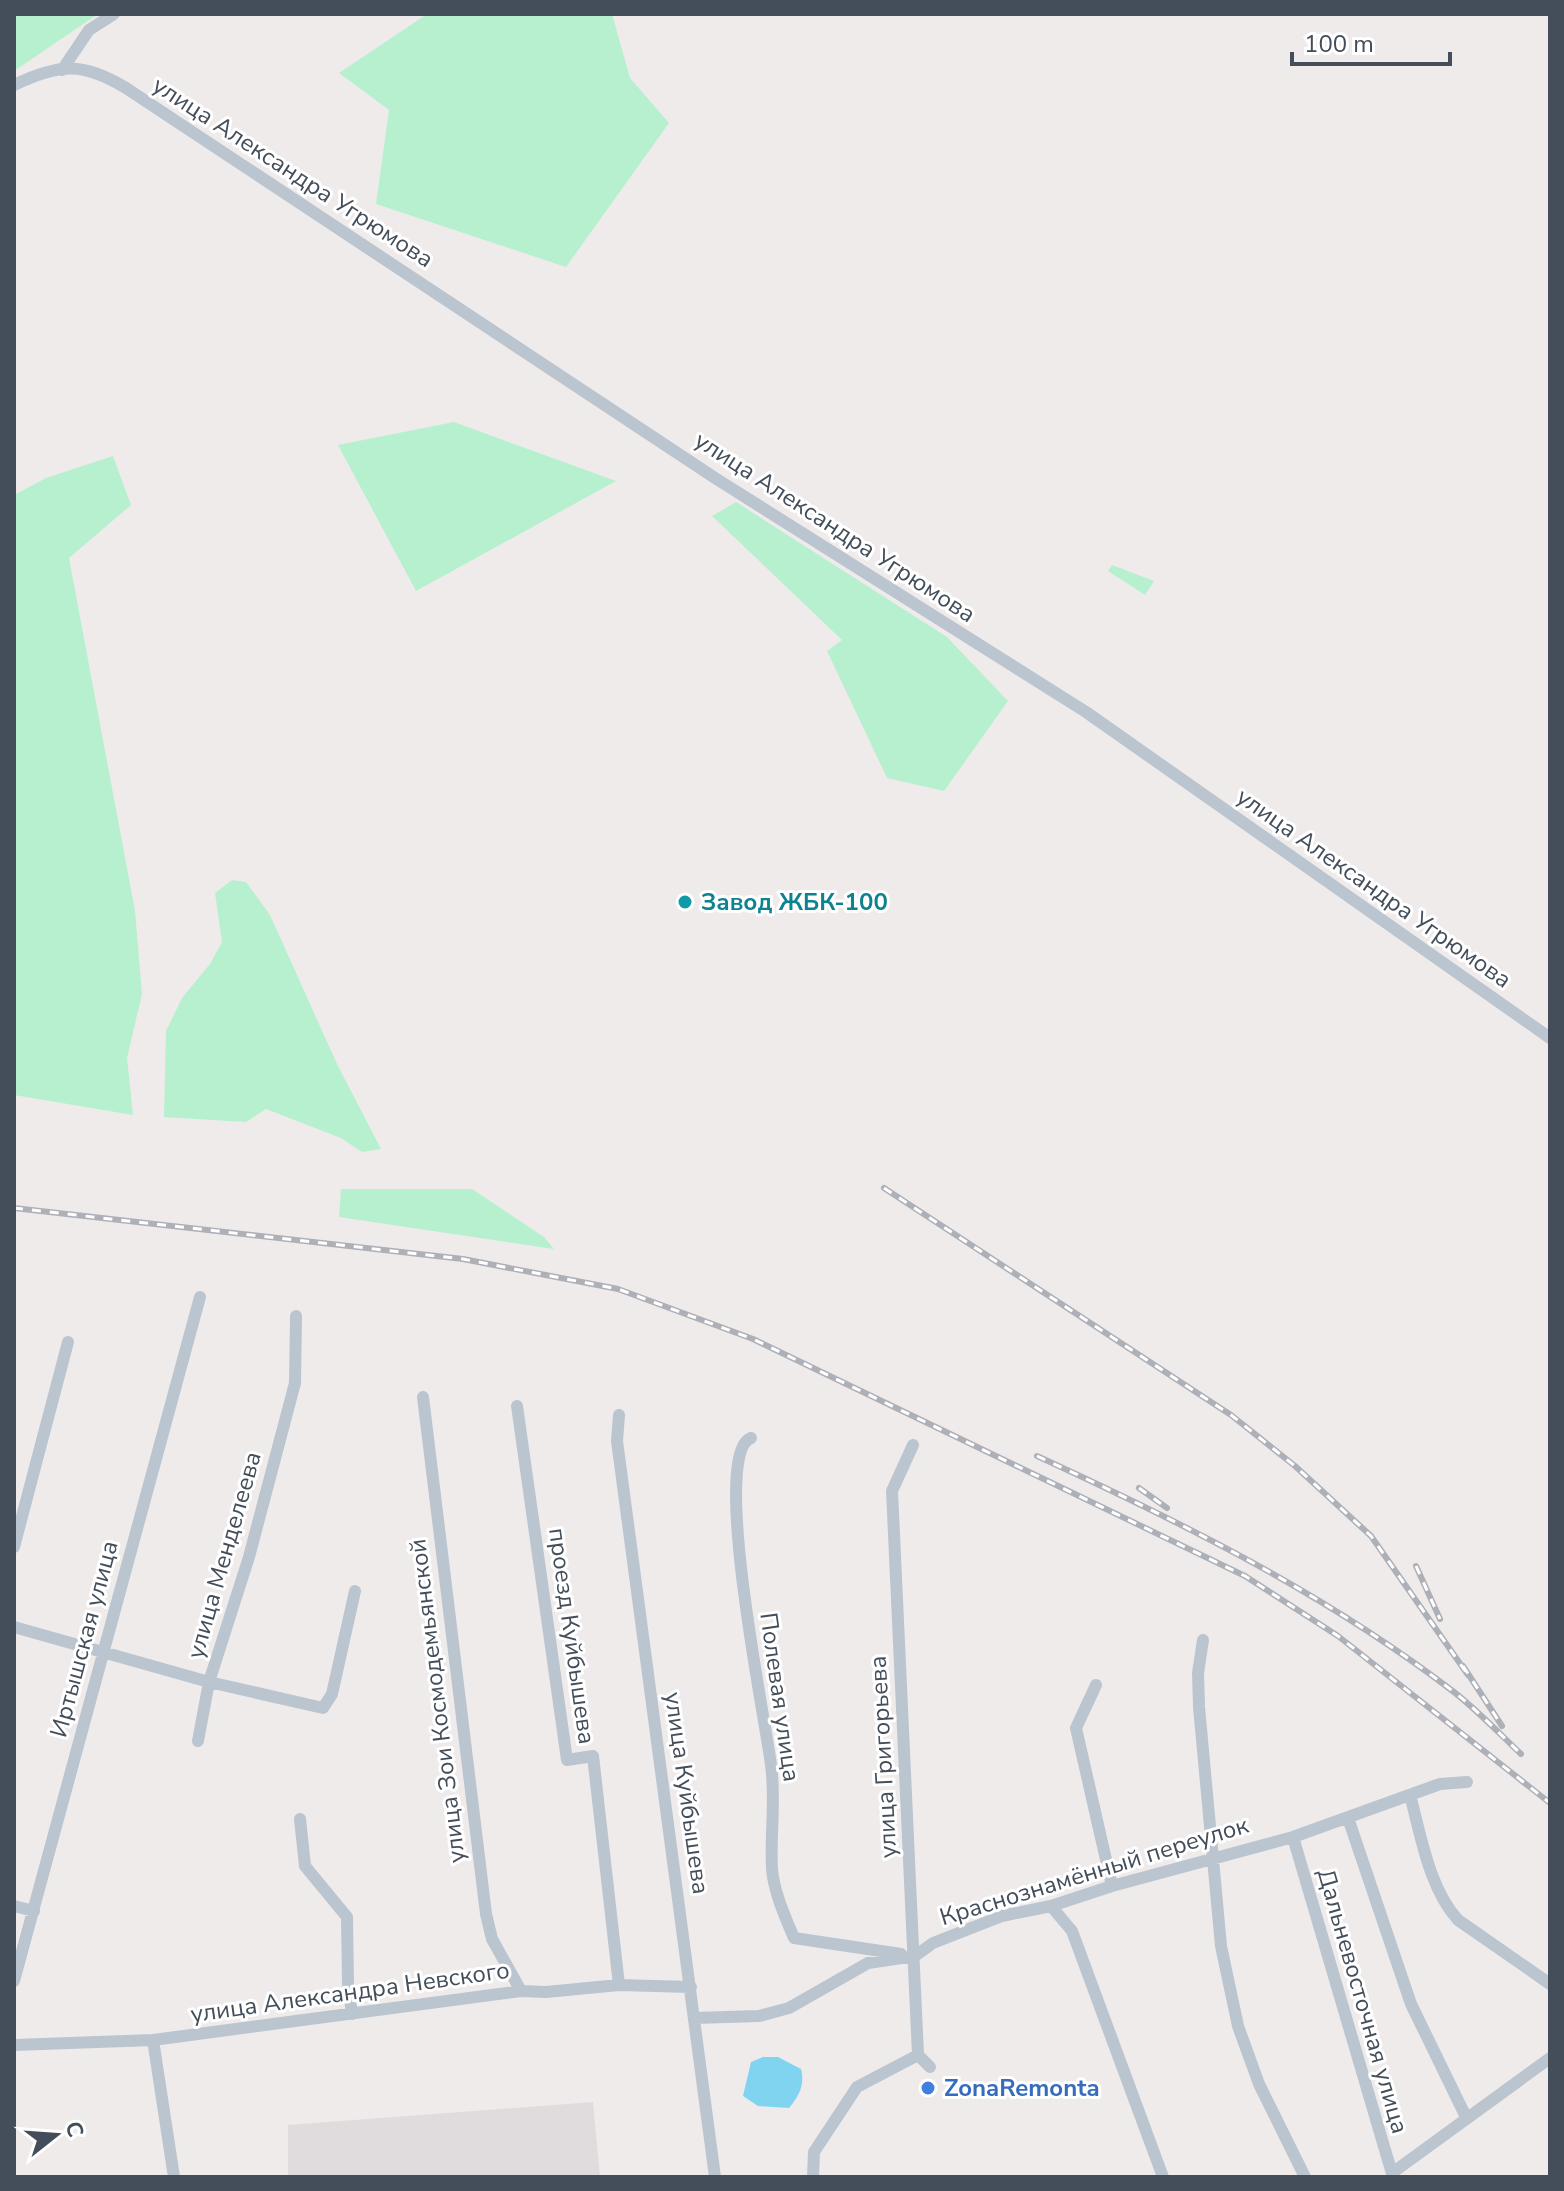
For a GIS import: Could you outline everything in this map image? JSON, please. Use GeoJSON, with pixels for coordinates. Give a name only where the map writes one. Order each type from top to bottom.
{"type":"FeatureCollection","features":[{"type":"Feature","properties":{"kind":"street"},"geometry":{"type":"LineString","coordinates":[[14,85],[42,71],[62,70],[89,30],[114,14]]}},
{"type":"Feature","properties":{"kind":"street","name":"улица Александра Угрюмова"},"geometry":{"type":"LineString","coordinates":[[62,70],[86,68],[139,96],[715,478],[1086,712],[1550,1038]]}},
{"type":"Feature","properties":{"kind":"street","name":"Иртышская улица"},"geometry":{"type":"LineString","coordinates":[[14,1981],[198,1302]]}},
{"type":"Feature","properties":{"kind":"street","name":"улица Менделеева"},"geometry":{"type":"LineString","coordinates":[[198,1741],[209,1682],[249,1557],[295,1383],[296,1316]]}},
{"type":"Feature","properties":{"kind":"street"},"geometry":{"type":"LineString","coordinates":[[14,1547],[68,1342]]}},
{"type":"Feature","properties":{"kind":"street","name":"улица Зои Космодемьянской"},"geometry":{"type":"LineString","coordinates":[[423,1397],[486,1914],[492,1939],[521,1991]]}},
{"type":"Feature","properties":{"kind":"street","name":"проезд Куйбышева"},"geometry":{"type":"LineString","coordinates":[[517,1406],[567,1760],[593,1756],[619,1985]]}},
{"type":"Feature","properties":{"kind":"street","name":"улица Куйбышева"},"geometry":{"type":"LineString","coordinates":[[619,1415],[617,1441],[715,2177]]}},
{"type":"Feature","properties":{"kind":"street","name":"Полевая улица"},"geometry":{"type":"LineString","coordinates":[[751,1438],[741,1447],[735,1481],[749,1649],[772,1768],[772,1872],[784,1914],[794,1938],[915,1956]]}},
{"type":"Feature","properties":{"kind":"street","name":"улица Григорьева"},"geometry":{"type":"LineString","coordinates":[[913,1445],[892,1491],[918,2055]]}},
{"type":"Feature","properties":{"kind":"street"},"geometry":{"type":"LineString","coordinates":[[14,1627],[209,1682],[323,1708],[332,1694],[355,1591]]}},
{"type":"Feature","properties":{"kind":"street"},"geometry":{"type":"LineString","coordinates":[[1203,1640],[1198,1673],[1199,1707],[1221,1946],[1238,2026],[1259,2084],[1305,2177]]}},
{"type":"Feature","properties":{"kind":"street"},"geometry":{"type":"LineString","coordinates":[[1096,1685],[1076,1728],[1112,1886]]}},
{"type":"Feature","properties":{"kind":"street","name":"Краснознамённый переулок"},"geometry":{"type":"LineString","coordinates":[[694,2018],[759,2016],[789,2008],[868,1963],[915,1956],[933,1943],[1002,1916],[1051,1906],[1112,1886],[1293,1837],[1440,1784],[1467,1782]]}},
{"type":"Feature","properties":{"kind":"street"},"geometry":{"type":"LineString","coordinates":[[1410,1795],[1432,1871],[1448,1909],[1458,1920],[1550,1984]]}},
{"type":"Feature","properties":{"kind":"street"},"geometry":{"type":"LineString","coordinates":[[1348,1818],[1411,2004],[1466,2117]]}},
{"type":"Feature","properties":{"kind":"street"},"geometry":{"type":"LineString","coordinates":[[300,1819],[305,1866],[347,1917],[352,2014]]}},
{"type":"Feature","properties":{"kind":"street","name":"Дальневосточная улица"},"geometry":{"type":"LineString","coordinates":[[1293,1837],[1392,2175]]}},
{"type":"Feature","properties":{"kind":"street"},"geometry":{"type":"LineString","coordinates":[[14,1906],[34,1911]]}},
{"type":"Feature","properties":{"kind":"street"},"geometry":{"type":"LineString","coordinates":[[1051,1906],[1072,1931],[1163,2177]]}},
{"type":"Feature","properties":{"kind":"street","name":"улица Александра Невского"},"geometry":{"type":"LineString","coordinates":[[14,2045],[153,2040],[521,1991],[546,1992],[619,1985],[691,1987]]}},
{"type":"Feature","properties":{"kind":"street"},"geometry":{"type":"LineString","coordinates":[[153,2040],[174,2177]]}},
{"type":"Feature","properties":{"kind":"street"},"geometry":{"type":"LineString","coordinates":[[813,2177],[814,2152],[857,2087],[918,2055],[930,2067]]}},
{"type":"Feature","properties":{"kind":"street"},"geometry":{"type":"LineString","coordinates":[[1392,2175],[1466,2117],[1550,2058]]}},
{"type":"Feature","properties":{"kind":"shaded area"},"geometry":{"type":"Polygon","coordinates":[[[593,2102],[600,2177],[288,2177],[288,2125],[593,2102]]]}},
{"type":"Feature","properties":{"kind":"green space"},"geometry":{"type":"Polygon","coordinates":[[[14,14],[98,14],[14,71],[14,14]]]}},
{"type":"Feature","properties":{"kind":"green space"},"geometry":{"type":"Polygon","coordinates":[[[427,14],[612,14],[630,78],[669,123],[566,267],[376,204],[389,110],[339,73],[427,14]]]}},
{"type":"Feature","properties":{"kind":"green space"},"geometry":{"type":"Polygon","coordinates":[[[454,422],[616,481],[416,591],[338,445],[454,422]]]}},
{"type":"Feature","properties":{"kind":"green space"},"geometry":{"type":"Polygon","coordinates":[[[113,456],[131,505],[69,558],[135,911],[142,994],[127,1058],[133,1115],[14,1095],[14,495],[46,478],[113,456]]]}},
{"type":"Feature","properties":{"kind":"green space"},"geometry":{"type":"Polygon","coordinates":[[[736,502],[947,637],[1008,701],[944,791],[887,778],[827,651],[842,640],[712,516],[736,502]]]}},
{"type":"Feature","properties":{"kind":"green space"},"geometry":{"type":"Polygon","coordinates":[[[1112,565],[1154,581],[1145,595],[1108,571],[1112,565]]]}},
{"type":"Feature","properties":{"kind":"green space"},"geometry":{"type":"Polygon","coordinates":[[[232,880],[246,882],[270,915],[337,1064],[381,1149],[362,1152],[341,1138],[266,1109],[246,1122],[164,1117],[166,1031],[182,998],[210,964],[222,942],[215,893],[232,880]]]}},
{"type":"Feature","properties":{"kind":"green space"},"geometry":{"type":"Polygon","coordinates":[[[341,1189],[472,1189],[544,1237],[554,1249],[339,1217],[341,1189]]]}},
{"type":"Feature","properties":{"kind":"water"},"geometry":{"type":"Polygon","coordinates":[[[763,2057],[778,2057],[801,2069],[800,2090],[789,2108],[758,2106],[743,2096],[751,2062],[763,2057]]]}},
{"type":"Feature","properties":{"kind":"railway"},"geometry":{"type":"LineString","coordinates":[[884,1188],[1231,1415],[1295,1466],[1371,1536],[1468,1675]]}},
{"type":"Feature","properties":{"kind":"railway"},"geometry":{"type":"LineString","coordinates":[[14,1208],[463,1259],[618,1289],[753,1339],[1245,1576],[1338,1636],[1550,1803]]}},
{"type":"Feature","properties":{"kind":"railway"},"geometry":{"type":"LineString","coordinates":[[1037,1456],[1199,1534],[1355,1623],[1454,1692],[1521,1754]]}},
{"type":"Feature","properties":{"kind":"railway"},"geometry":{"type":"LineString","coordinates":[[1139,1488],[1167,1508]]}},
{"type":"Feature","properties":{"kind":"railway"},"geometry":{"type":"LineString","coordinates":[[1416,1566],[1440,1619]]}},
{"type":"Feature","properties":{"kind":"railway"},"geometry":{"type":"LineString","coordinates":[[1463,1666],[1502,1726]]}},
{"type":"Feature","properties":{"kind":"place","name":"Завод ЖБК-100"},"geometry":{"type":"Point","coordinates":[685,902]}},
{"type":"Feature","properties":{"kind":"place","name":"ZonaRemonta"},"geometry":{"type":"Point","coordinates":[928,2088]}}]}
